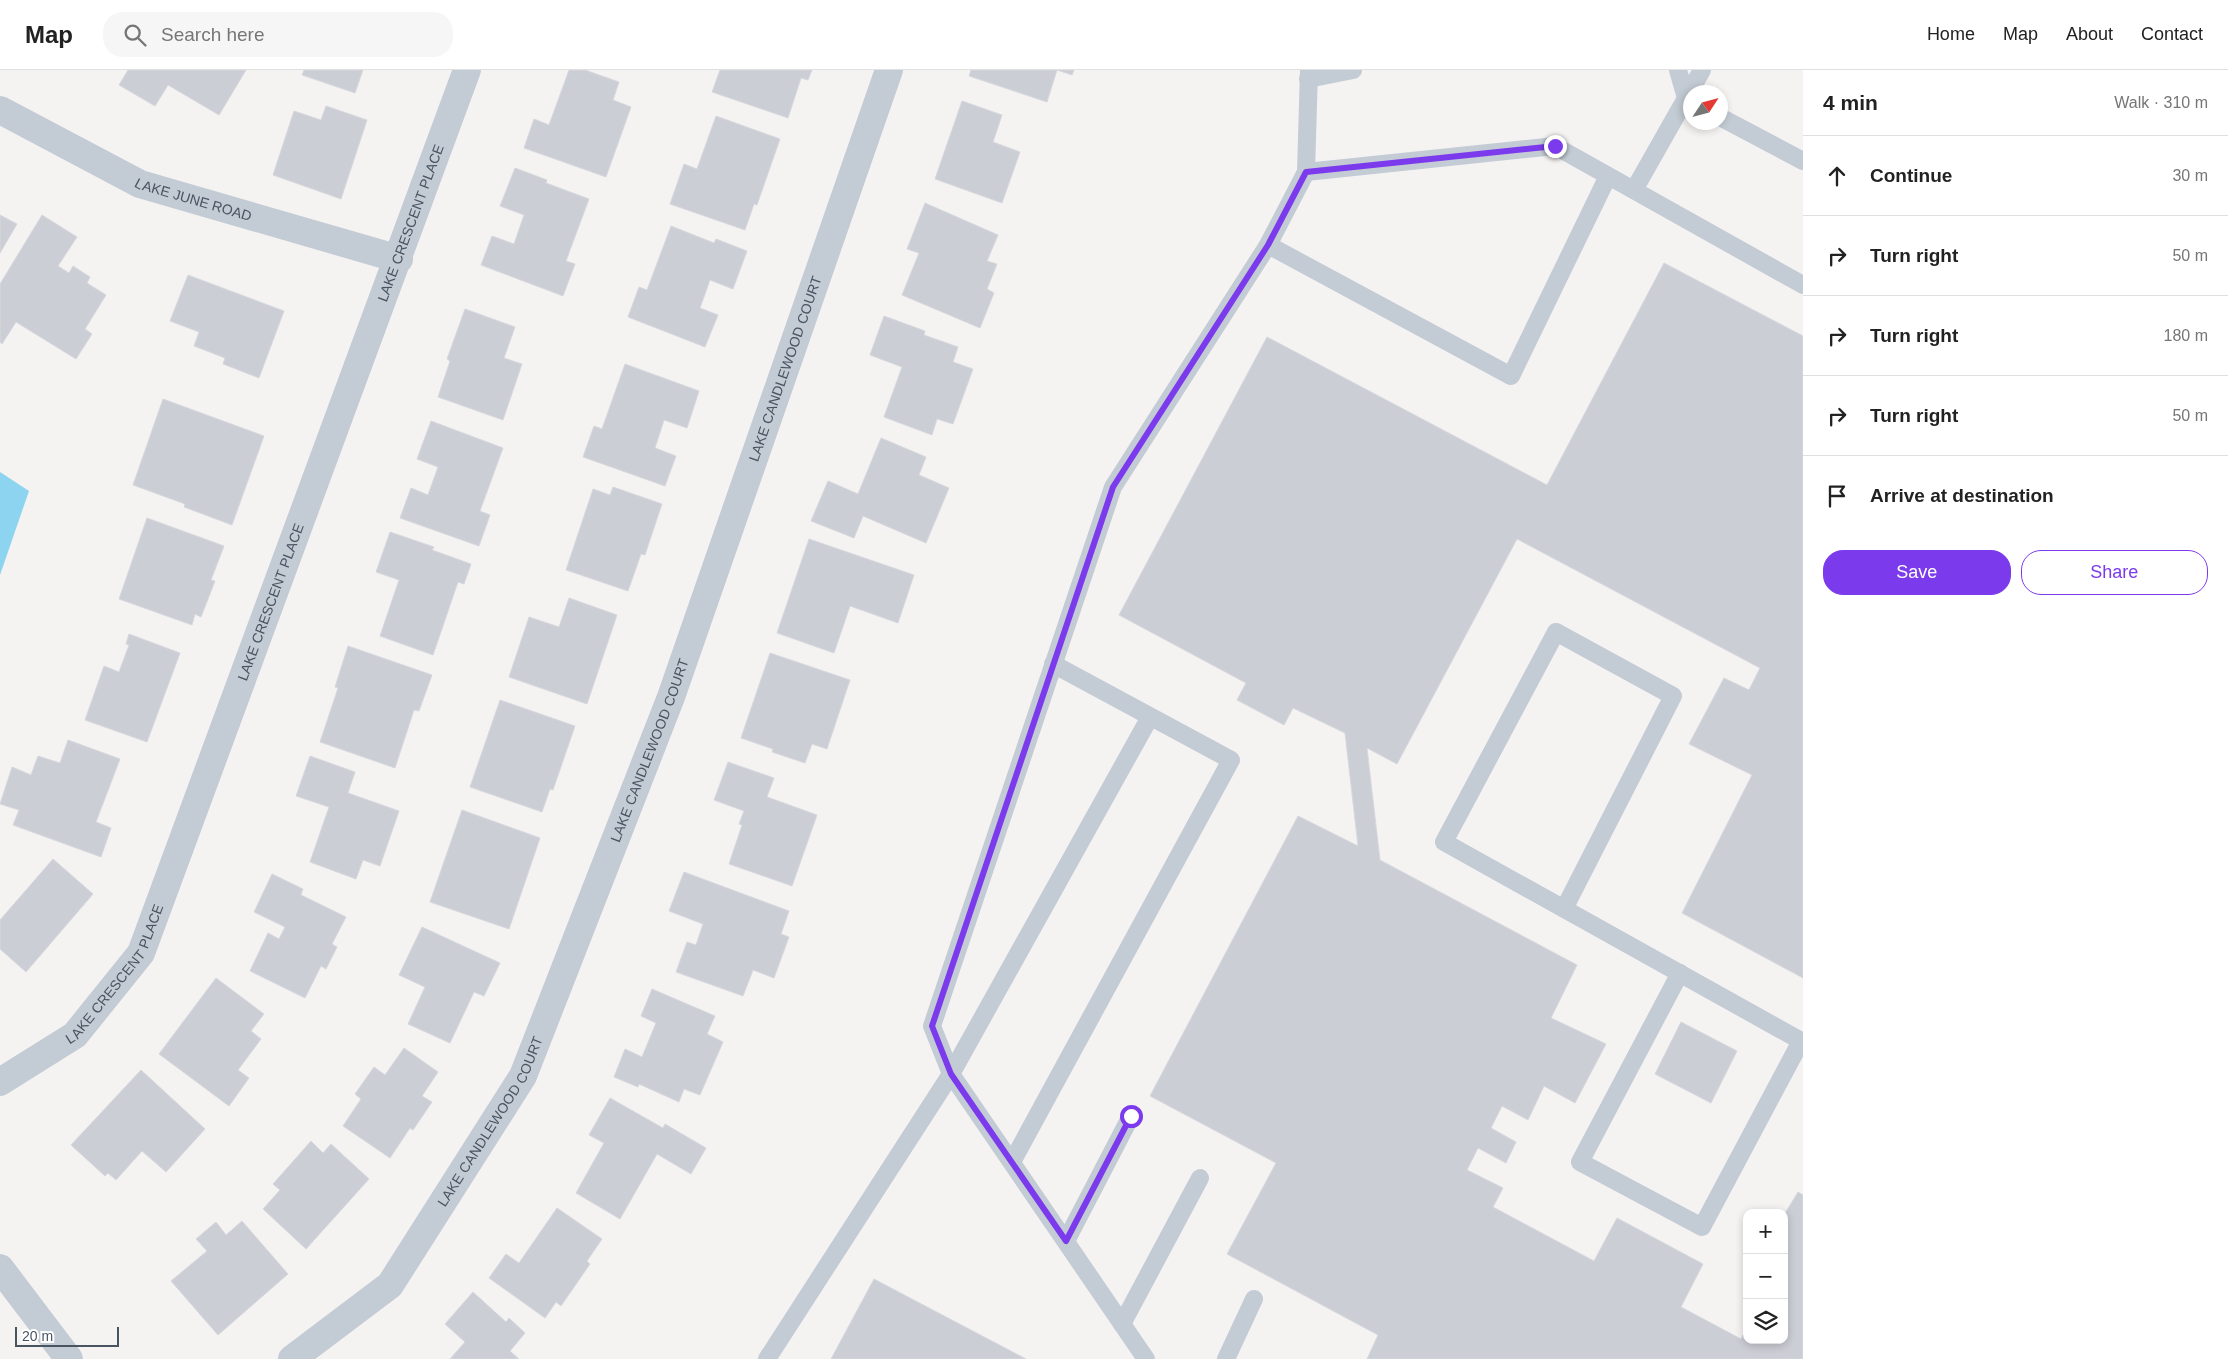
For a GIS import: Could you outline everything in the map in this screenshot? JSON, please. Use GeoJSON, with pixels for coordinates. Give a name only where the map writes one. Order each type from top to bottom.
{"type":"FeatureCollection","features":[{"type":"Feature","properties":{"kind":"street","name":"LAKE CRESCENT PLACE"},"geometry":{"type":"LineString","coordinates":[[0,1082],[75,1035],[141,953],[468,70]]}},
{"type":"Feature","properties":{"kind":"street","name":"LAKE CANDLEWOOD COURT"},"geometry":{"type":"LineString","coordinates":[[292,1359],[390,1285],[524,1076],[671,697],[889,70]]}},
{"type":"Feature","properties":{"kind":"street","name":"LAKE JUNE ROAD"},"geometry":{"type":"LineString","coordinates":[[0,110],[140,184],[399,259]]}},
{"type":"Feature","properties":{"kind":"street"},"geometry":{"type":"LineString","coordinates":[[0,1268],[69,1359]]}},
{"type":"Feature","properties":{"kind":"lane"},"geometry":{"type":"LineString","coordinates":[[1146,1359],[951,1074],[932,1026],[1113,487],[1268,245],[1306,172],[1309,74],[1352,70]]}},
{"type":"Feature","properties":{"kind":"lane"},"geometry":{"type":"LineString","coordinates":[[1678,70],[1683,85]]}},
{"type":"Feature","properties":{"kind":"lane"},"geometry":{"type":"LineString","coordinates":[[1695,85],[1702,70]]}},
{"type":"Feature","properties":{"kind":"lane"},"geometry":{"type":"LineString","coordinates":[[1634,190],[1683,107]]}},
{"type":"Feature","properties":{"kind":"lane"},"geometry":{"type":"LineString","coordinates":[[1728,120],[1803,161]]}},
{"type":"Feature","properties":{"kind":"lane"},"geometry":{"type":"LineString","coordinates":[[1306,172],[1555,146],[1803,285]]}},
{"type":"Feature","properties":{"kind":"lane"},"geometry":{"type":"LineString","coordinates":[[1268,245],[1511,376],[1608,176]]}},
{"type":"Feature","properties":{"kind":"lane"},"geometry":{"type":"LineString","coordinates":[[1564,909],[1673,696],[1556,632],[1444,842],[1564,909],[1680,973],[1802,1042],[1702,1228],[1580,1162],[1680,973]]}},
{"type":"Feature","properties":{"kind":"lane"},"geometry":{"type":"LineString","coordinates":[[1012,1162],[1231,760],[1053,664]]}},
{"type":"Feature","properties":{"kind":"lane"},"geometry":{"type":"LineString","coordinates":[[767,1359],[951,1074],[1150,717]]}},
{"type":"Feature","properties":{"kind":"lane"},"geometry":{"type":"LineString","coordinates":[[1066,1241],[1131,1116]]}},
{"type":"Feature","properties":{"kind":"lane"},"geometry":{"type":"LineString","coordinates":[[1122,1324],[1200,1178]]}},
{"type":"Feature","properties":{"kind":"lane"},"geometry":{"type":"LineString","coordinates":[[1226,1359],[1254,1299]]}},
{"type":"Feature","properties":{"kind":"water"},"geometry":{"type":"Polygon","coordinates":[[[0,472],[29,491],[0,575],[0,472]]]}},
{"type":"Feature","properties":{"kind":"building"},"geometry":{"type":"Polygon","coordinates":[[[128,70],[246,70],[219,115],[168,85],[155,106],[119,85],[128,70]]]}},
{"type":"Feature","properties":{"kind":"building"},"geometry":{"type":"Polygon","coordinates":[[[304,70],[363,70],[355,93],[302,75],[304,70]]]}},
{"type":"Feature","properties":{"kind":"building"},"geometry":{"type":"Polygon","coordinates":[[[569,70],[585,70],[619,82],[613,100],[631,107],[606,177],[524,148],[534,119],[549,125],[569,70]]]}},
{"type":"Feature","properties":{"kind":"building"},"geometry":{"type":"Polygon","coordinates":[[[720,70],[812,70],[808,80],[801,78],[788,118],[712,92],[720,70]]]}},
{"type":"Feature","properties":{"kind":"building"},"geometry":{"type":"Polygon","coordinates":[[[971,70],[1057,70],[1047,102],[969,76],[971,70]]]}},
{"type":"Feature","properties":{"kind":"building"},"geometry":{"type":"Polygon","coordinates":[[[1057,70],[1074,70],[1072,75],[1057,70]]]}},
{"type":"Feature","properties":{"kind":"building"},"geometry":{"type":"Polygon","coordinates":[[[962,101],[1002,115],[993,142],[1020,152],[1002,203],[935,179],[962,101]]]}},
{"type":"Feature","properties":{"kind":"building"},"geometry":{"type":"Polygon","coordinates":[[[326,106],[367,120],[341,199],[273,175],[294,111],[321,120],[326,106]]]}},
{"type":"Feature","properties":{"kind":"building"},"geometry":{"type":"Polygon","coordinates":[[[716,116],[780,139],[757,205],[754,204],[745,230],[670,204],[684,164],[697,169],[716,116]]]}},
{"type":"Feature","properties":{"kind":"building"},"geometry":{"type":"Polygon","coordinates":[[[515,168],[547,180],[546,183],[589,199],[566,261],[575,264],[563,296],[481,265],[492,236],[514,244],[524,215],[500,206],[515,168]]]}},
{"type":"Feature","properties":{"kind":"building"},"geometry":{"type":"Polygon","coordinates":[[[925,203],[998,235],[987,261],[997,264],[987,289],[994,293],[980,328],[902,295],[919,253],[907,249],[925,203]]]}},
{"type":"Feature","properties":{"kind":"building"},"geometry":{"type":"Polygon","coordinates":[[[0,215],[17,224],[0,253],[0,215]]]}},
{"type":"Feature","properties":{"kind":"building"},"geometry":{"type":"Polygon","coordinates":[[[42,215],[77,237],[58,266],[69,273],[73,266],[90,277],[87,283],[106,295],[85,329],[92,334],[76,359],[16,322],[2,344],[0,342],[0,284],[42,215]]]}},
{"type":"Feature","properties":{"kind":"building"},"geometry":{"type":"Polygon","coordinates":[[[671,226],[714,243],[716,239],[747,251],[733,289],[710,280],[700,308],[718,315],[705,347],[628,317],[639,287],[647,290],[671,226]]]}},
{"type":"Feature","properties":{"kind":"building"},"geometry":{"type":"Polygon","coordinates":[[[1664,263],[1803,336],[1803,978],[1682,913],[1752,775],[1689,744],[1724,678],[1749,690],[1760,668],[1517,539],[1397,764],[1367,748],[1380,860],[1577,965],[1551,1018],[1606,1044],[1575,1103],[1544,1086],[1528,1120],[1502,1106],[1491,1128],[1516,1142],[1506,1163],[1478,1148],[1467,1170],[1503,1188],[1493,1207],[1594,1261],[1617,1218],[1703,1264],[1681,1307],[1741,1339],[1743,1335],[1743,1344],[1788,1344],[1788,1209],[1798,1192],[1803,1195],[1803,1359],[1367,1359],[1378,1335],[1227,1254],[1276,1163],[1150,1096],[1298,816],[1358,846],[1345,733],[1293,708],[1284,725],[1237,700],[1246,683],[1119,615],[1267,337],[1547,485],[1664,263]]]}},
{"type":"Feature","properties":{"kind":"building"},"geometry":{"type":"Polygon","coordinates":[[[188,275],[284,311],[259,378],[223,364],[225,358],[194,346],[199,332],[170,321],[188,275]]]}},
{"type":"Feature","properties":{"kind":"building"},"geometry":{"type":"Polygon","coordinates":[[[465,309],[515,327],[504,358],[522,364],[503,420],[438,397],[450,361],[447,359],[465,309]]]}},
{"type":"Feature","properties":{"kind":"building"},"geometry":{"type":"Polygon","coordinates":[[[884,316],[925,331],[924,335],[958,347],[953,362],[973,369],[953,424],[937,419],[932,435],[884,417],[902,367],[870,355],[884,316]]]}},
{"type":"Feature","properties":{"kind":"building"},"geometry":{"type":"Polygon","coordinates":[[[625,364],[699,391],[687,428],[664,420],[655,448],[676,456],[665,486],[583,457],[594,426],[602,429],[625,364]]]}},
{"type":"Feature","properties":{"kind":"building"},"geometry":{"type":"Polygon","coordinates":[[[163,399],[264,436],[232,525],[184,507],[185,504],[133,485],[163,399]]]}},
{"type":"Feature","properties":{"kind":"building"},"geometry":{"type":"Polygon","coordinates":[[[431,421],[503,448],[480,511],[490,515],[479,546],[400,518],[411,488],[428,495],[438,467],[417,459],[431,421]]]}},
{"type":"Feature","properties":{"kind":"building"},"geometry":{"type":"Polygon","coordinates":[[[881,438],[926,457],[919,475],[949,488],[926,543],[863,516],[854,538],[811,521],[828,481],[858,494],[881,438]]]}},
{"type":"Feature","properties":{"kind":"building"},"geometry":{"type":"Polygon","coordinates":[[[613,487],[662,504],[645,555],[641,554],[628,591],[566,570],[593,489],[610,495],[613,487]]]}},
{"type":"Feature","properties":{"kind":"building"},"geometry":{"type":"Polygon","coordinates":[[[147,518],[224,546],[211,580],[215,581],[201,617],[195,614],[192,625],[119,599],[147,518]]]}},
{"type":"Feature","properties":{"kind":"building"},"geometry":{"type":"Polygon","coordinates":[[[390,532],[434,547],[432,550],[471,564],[464,584],[458,582],[433,655],[380,636],[399,580],[376,572],[390,532]]]}},
{"type":"Feature","properties":{"kind":"building"},"geometry":{"type":"Polygon","coordinates":[[[809,539],[914,575],[898,623],[850,606],[834,653],[777,633],[809,539]]]}},
{"type":"Feature","properties":{"kind":"building"},"geometry":{"type":"Polygon","coordinates":[[[569,598],[617,615],[587,704],[509,677],[529,617],[559,627],[569,598]]]}},
{"type":"Feature","properties":{"kind":"building"},"geometry":{"type":"Polygon","coordinates":[[[129,634],[180,653],[147,742],[85,720],[104,666],[119,672],[129,645],[126,644],[129,634]]]}},
{"type":"Feature","properties":{"kind":"building"},"geometry":{"type":"Polygon","coordinates":[[[348,646],[432,675],[419,711],[414,710],[395,768],[320,742],[338,688],[335,687],[348,646]]]}},
{"type":"Feature","properties":{"kind":"building"},"geometry":{"type":"Polygon","coordinates":[[[770,653],[850,680],[827,749],[812,744],[805,763],[772,752],[773,749],[741,738],[770,653]]]}},
{"type":"Feature","properties":{"kind":"building"},"geometry":{"type":"Polygon","coordinates":[[[500,700],[575,726],[553,790],[550,789],[542,812],[470,787],[500,700]]]}},
{"type":"Feature","properties":{"kind":"building"},"geometry":{"type":"Polygon","coordinates":[[[68,740],[120,759],[96,822],[111,828],[101,857],[13,825],[19,810],[0,804],[12,767],[31,775],[38,756],[60,763],[68,740]]]}},
{"type":"Feature","properties":{"kind":"building"},"geometry":{"type":"Polygon","coordinates":[[[310,756],[355,772],[348,793],[399,811],[380,866],[363,860],[356,879],[310,862],[329,807],[296,796],[310,756]]]}},
{"type":"Feature","properties":{"kind":"building"},"geometry":{"type":"Polygon","coordinates":[[[728,762],[774,778],[767,797],[817,815],[792,886],[729,864],[742,825],[739,824],[744,811],[714,800],[728,762]]]}},
{"type":"Feature","properties":{"kind":"building"},"geometry":{"type":"Polygon","coordinates":[[[462,810],[540,838],[509,929],[430,902],[462,810]]]}},
{"type":"Feature","properties":{"kind":"building"},"geometry":{"type":"Polygon","coordinates":[[[53,859],[93,894],[26,972],[0,949],[0,920],[53,859]]]}},
{"type":"Feature","properties":{"kind":"building"},"geometry":{"type":"Polygon","coordinates":[[[684,872],[789,911],[781,934],[789,937],[774,978],[753,970],[743,996],[676,972],[687,942],[696,945],[703,924],[669,911],[684,872]]]}},
{"type":"Feature","properties":{"kind":"building"},"geometry":{"type":"Polygon","coordinates":[[[272,874],[303,889],[301,895],[346,917],[332,944],[337,947],[326,969],[321,966],[305,998],[250,971],[268,933],[279,939],[285,927],[254,912],[272,874]]]}},
{"type":"Feature","properties":{"kind":"building"},"geometry":{"type":"Polygon","coordinates":[[[422,927],[500,963],[484,996],[474,992],[450,1043],[408,1024],[425,987],[399,975],[422,927]]]}},
{"type":"Feature","properties":{"kind":"building"},"geometry":{"type":"Polygon","coordinates":[[[216,978],[264,1014],[251,1031],[261,1039],[238,1070],[249,1078],[229,1106],[159,1054],[216,978]]]}},
{"type":"Feature","properties":{"kind":"building"},"geometry":{"type":"Polygon","coordinates":[[[652,989],[715,1016],[707,1034],[723,1042],[700,1095],[684,1089],[679,1102],[639,1084],[638,1087],[614,1077],[625,1049],[642,1057],[656,1023],[641,1016],[652,989]]]}},
{"type":"Feature","properties":{"kind":"building"},"geometry":{"type":"Polygon","coordinates":[[[1681,1022],[1737,1051],[1711,1103],[1655,1074],[1681,1022]]]}},
{"type":"Feature","properties":{"kind":"building"},"geometry":{"type":"Polygon","coordinates":[[[404,1048],[438,1072],[422,1096],[432,1102],[413,1130],[410,1128],[390,1158],[343,1126],[361,1099],[355,1094],[374,1067],[385,1075],[404,1048]]]}},
{"type":"Feature","properties":{"kind":"building"},"geometry":{"type":"Polygon","coordinates":[[[141,1070],[205,1129],[166,1172],[142,1151],[116,1180],[108,1173],[105,1176],[71,1145],[141,1070]]]}},
{"type":"Feature","properties":{"kind":"building"},"geometry":{"type":"Polygon","coordinates":[[[610,1098],[663,1128],[665,1124],[706,1148],[691,1174],[657,1154],[620,1219],[576,1193],[604,1143],[589,1135],[610,1098]]]}},
{"type":"Feature","properties":{"kind":"building"},"geometry":{"type":"Polygon","coordinates":[[[311,1141],[323,1153],[331,1144],[369,1179],[306,1249],[263,1209],[280,1190],[273,1184],[311,1141]]]}},
{"type":"Feature","properties":{"kind":"building"},"geometry":{"type":"Polygon","coordinates":[[[557,1208],[602,1239],[587,1261],[590,1264],[561,1306],[556,1302],[545,1318],[489,1278],[506,1254],[519,1263],[557,1208]]]}},
{"type":"Feature","properties":{"kind":"building"},"geometry":{"type":"Polygon","coordinates":[[[242,1221],[288,1274],[218,1335],[171,1281],[207,1251],[196,1239],[216,1222],[226,1235],[242,1221]]]}},
{"type":"Feature","properties":{"kind":"building"},"geometry":{"type":"Polygon","coordinates":[[[874,1279],[1026,1359],[831,1359],[874,1279]]]}},
{"type":"Feature","properties":{"kind":"building"},"geometry":{"type":"Polygon","coordinates":[[[473,1292],[506,1322],[509,1318],[525,1333],[510,1351],[519,1359],[450,1359],[465,1342],[445,1324],[473,1292]]]}},
{"type":"Feature","properties":{"kind":"route"},"geometry":{"type":"LineString","coordinates":[[1131,1116],[1066,1241],[951,1074],[932,1026],[1113,487],[1268,245],[1306,172],[1555,146]]}}]}
